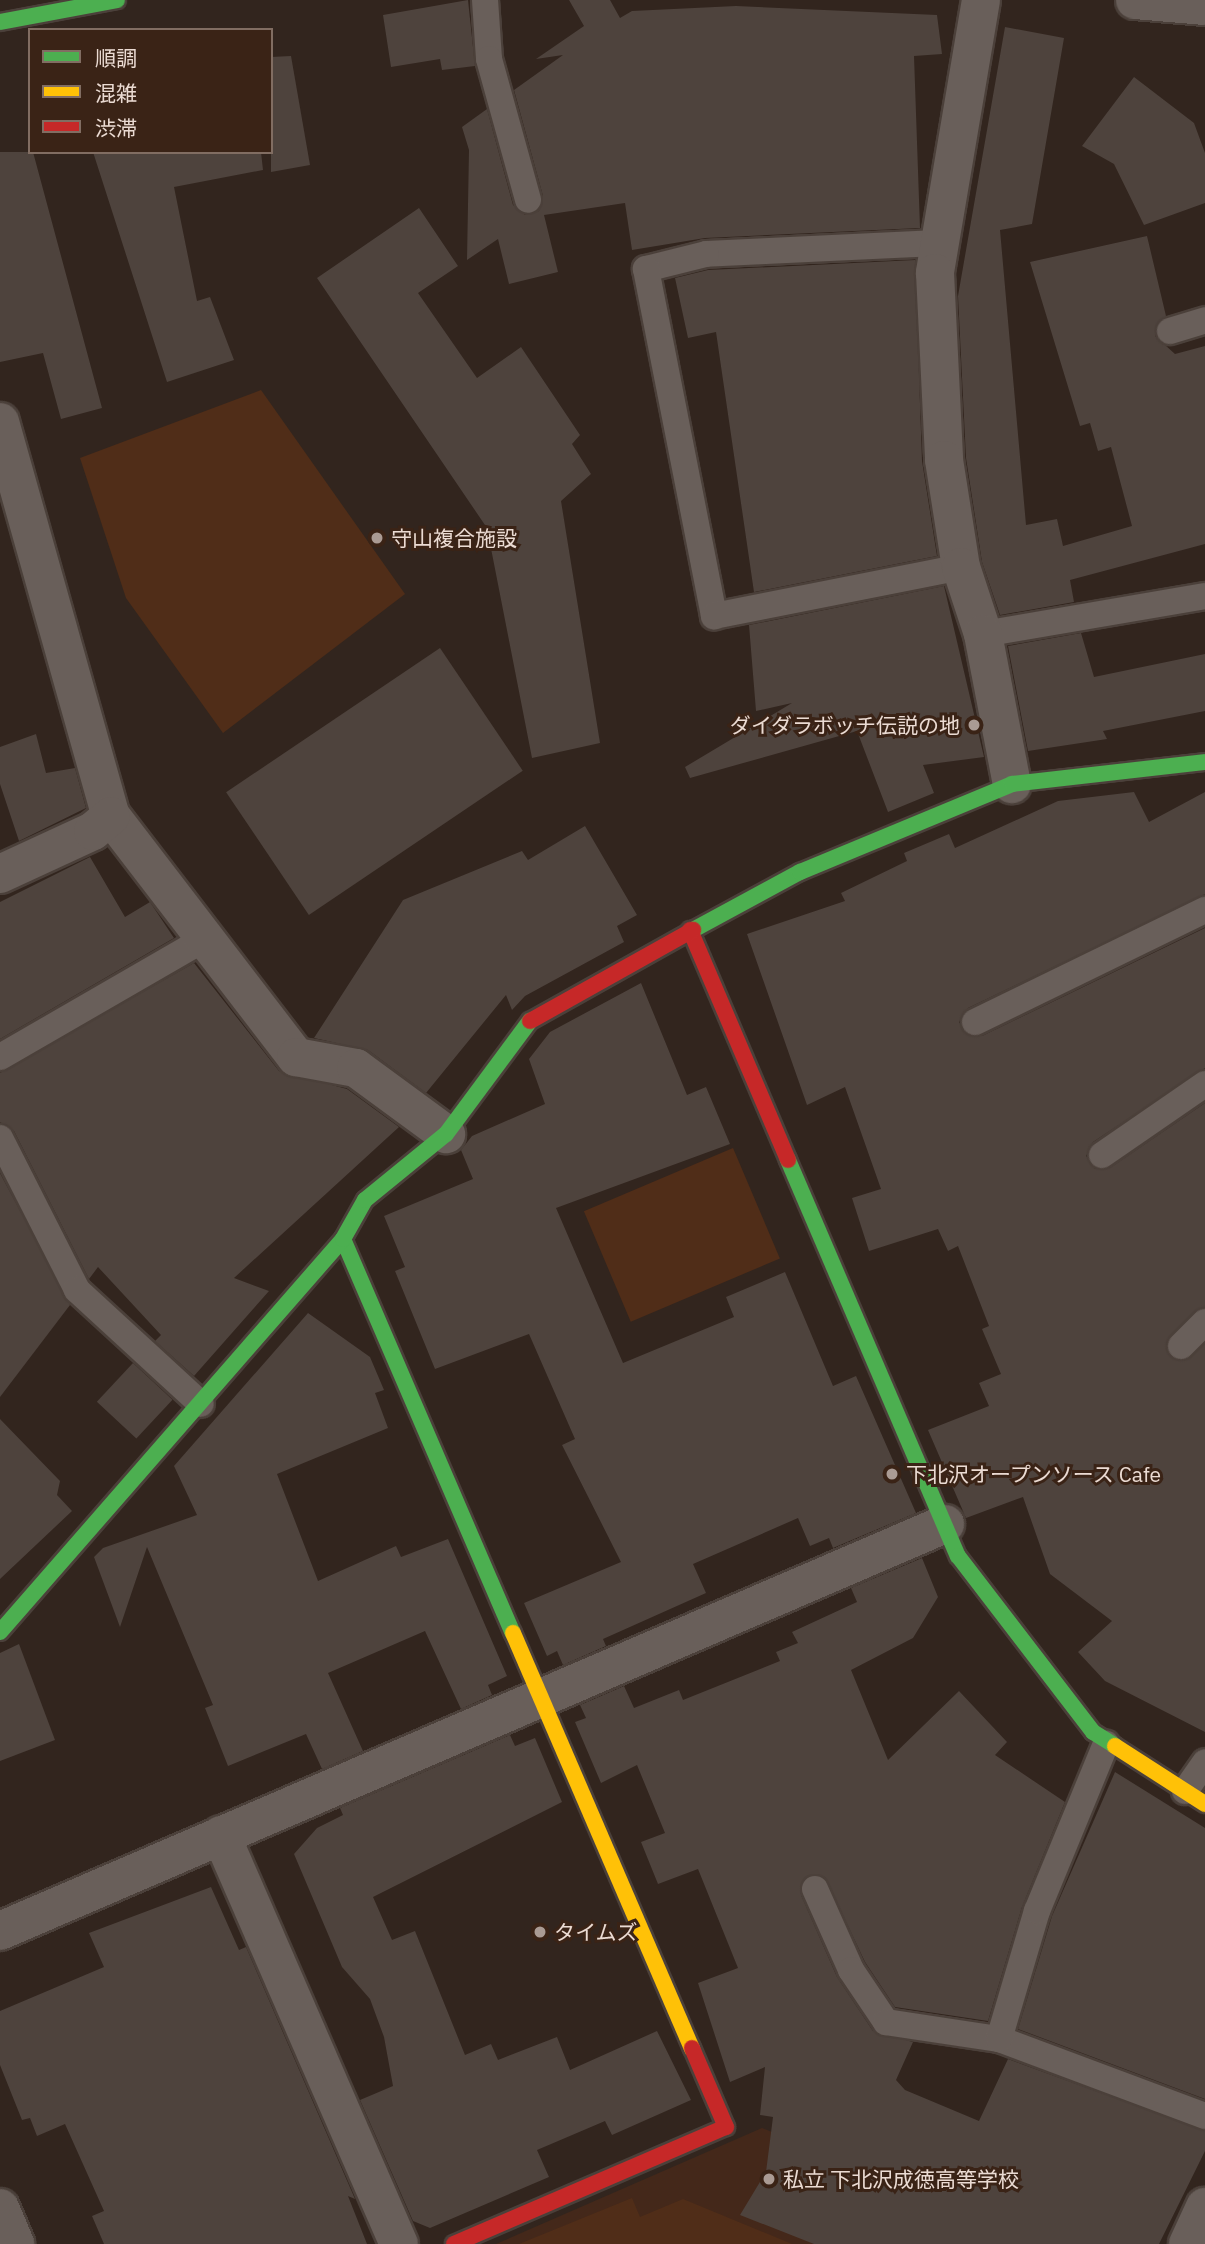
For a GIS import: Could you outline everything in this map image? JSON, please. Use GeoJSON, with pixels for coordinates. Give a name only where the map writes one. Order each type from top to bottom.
{"type":"FeatureCollection","features":[{"type":"Feature","properties":{"kind":"street"},"geometry":{"type":"LineString","coordinates":[[0,22],[117,0]]}},
{"type":"Feature","properties":{"kind":"street"},"geometry":{"type":"LineString","coordinates":[[981,0],[937,243],[944,460],[961,567],[983,634],[1012,783]]}},
{"type":"Feature","properties":{"kind":"street"},"geometry":{"type":"LineString","coordinates":[[1149,2],[1205,6]]}},
{"type":"Feature","properties":{"kind":"street"},"geometry":{"type":"LineString","coordinates":[[1149,2],[1205,35]]}},
{"type":"Feature","properties":{"kind":"street"},"geometry":{"type":"LineString","coordinates":[[0,422],[111,816],[203,940],[296,1057],[356,1068],[446,1133]]}},
{"type":"Feature","properties":{"kind":"street"},"geometry":{"type":"LineString","coordinates":[[0,1632],[343,1239],[365,1200],[446,1133],[535,1015],[800,872],[1012,783],[1205,762]]}},
{"type":"Feature","properties":{"kind":"street"},"geometry":{"type":"LineString","coordinates":[[0,874],[93,831],[111,816]]}},
{"type":"Feature","properties":{"kind":"street"},"geometry":{"type":"LineString","coordinates":[[690,930],[958,1556],[1105,1744],[1195,1797]]}},
{"type":"Feature","properties":{"kind":"street"},"geometry":{"type":"LineString","coordinates":[[343,1239],[545,1695],[726,2127],[454,2244]]}},
{"type":"Feature","properties":{"kind":"street"},"geometry":{"type":"LineString","coordinates":[[0,1931],[945,1524]]}},
{"type":"Feature","properties":{"kind":"street"},"geometry":{"type":"LineString","coordinates":[[221,1835],[399,2244]]}},
{"type":"Feature","properties":{"kind":"street"},"geometry":{"type":"LineString","coordinates":[[1188,2244],[1205,2207]]}},
{"type":"Feature","properties":{"kind":"street"},"geometry":{"type":"LineString","coordinates":[[0,2208],[15,2244]]}},
{"type":"Feature","properties":{"kind":"lane"},"geometry":{"type":"LineString","coordinates":[[485,0],[489,60],[528,200]]}},
{"type":"Feature","properties":{"kind":"lane"},"geometry":{"type":"LineString","coordinates":[[937,243],[706,254],[646,269],[714,616],[961,567]]}},
{"type":"Feature","properties":{"kind":"lane"},"geometry":{"type":"LineString","coordinates":[[1170,331],[1205,320]]}},
{"type":"Feature","properties":{"kind":"lane"},"geometry":{"type":"LineString","coordinates":[[983,634],[1205,596]]}},
{"type":"Feature","properties":{"kind":"lane"},"geometry":{"type":"LineString","coordinates":[[975,1022],[1205,910]]}},
{"type":"Feature","properties":{"kind":"lane"},"geometry":{"type":"LineString","coordinates":[[0,1057],[203,940]]}},
{"type":"Feature","properties":{"kind":"lane"},"geometry":{"type":"LineString","coordinates":[[1102,1155],[1205,1084]]}},
{"type":"Feature","properties":{"kind":"lane"},"geometry":{"type":"LineString","coordinates":[[2,1146],[77,1290],[201,1404]]}},
{"type":"Feature","properties":{"kind":"lane"},"geometry":{"type":"LineString","coordinates":[[1181,1346],[1205,1322]]}},
{"type":"Feature","properties":{"kind":"lane"},"geometry":{"type":"LineString","coordinates":[[999,2039],[1037,1911],[1105,1744]]}},
{"type":"Feature","properties":{"kind":"lane"},"geometry":{"type":"LineString","coordinates":[[1195,1797],[1205,1762]]}},
{"type":"Feature","properties":{"kind":"lane"},"geometry":{"type":"LineString","coordinates":[[815,1889],[851,1970],[886,2022],[999,2039],[1205,2116]]}},
{"type":"Feature","properties":{"kind":"shaded area"},"geometry":{"type":"Polygon","coordinates":[[[261,390],[405,594],[223,733],[126,598],[80,458],[261,390]]]}},
{"type":"Feature","properties":{"kind":"shaded area"},"geometry":{"type":"Polygon","coordinates":[[[733,1148],[780,1258],[631,1322],[584,1211],[733,1148]]]}},
{"type":"Feature","properties":{"kind":"shaded area","name":"私立 下北沢成徳高等学校"},"geometry":{"type":"Polygon","coordinates":[[[762,2128],[1020,2229],[1014,2244],[496,2244],[762,2128]]]}},
{"type":"Feature","properties":{"kind":"shaded area"},"geometry":{"type":"Polygon","coordinates":[[[632,2198],[640,2217],[683,2199],[792,2244],[519,2244],[632,2198]]]}},
{"type":"Feature","properties":{"kind":"building"},"geometry":{"type":"Polygon","coordinates":[[[468,0],[475,66],[442,70],[440,59],[391,67],[383,15],[468,0]]]}},
{"type":"Feature","properties":{"kind":"building"},"geometry":{"type":"Polygon","coordinates":[[[569,0],[610,0],[620,18],[632,11],[736,6],[937,15],[942,54],[914,56],[920,228],[705,238],[632,250],[625,203],[544,215],[558,272],[509,284],[498,239],[467,260],[469,150],[462,127],[487,109],[513,205],[525,215],[539,211],[543,196],[514,90],[563,55],[536,59],[584,26],[569,0]]]}},
{"type":"Feature","properties":{"kind":"building"},"geometry":{"type":"Polygon","coordinates":[[[1005,27],[1064,38],[1032,224],[1000,230],[1026,525],[1057,519],[1063,546],[1132,526],[1111,447],[1098,451],[1090,423],[1080,426],[1030,262],[1147,236],[1166,316],[1155,336],[1175,354],[1205,346],[1205,544],[1070,580],[1074,602],[1000,615],[982,562],[966,458],[958,296],[1005,27]]]}},
{"type":"Feature","properties":{"kind":"building"},"geometry":{"type":"Polygon","coordinates":[[[291,56],[310,165],[271,172],[273,154],[273,57],[291,56]]]}},
{"type":"Feature","properties":{"kind":"building"},"geometry":{"type":"Polygon","coordinates":[[[1134,77],[1194,123],[1205,153],[1205,203],[1144,225],[1114,164],[1082,146],[1134,77]]]}},
{"type":"Feature","properties":{"kind":"building"},"geometry":{"type":"Polygon","coordinates":[[[0,152],[28,152],[34,154],[102,408],[61,419],[43,353],[0,362],[0,152]]]}},
{"type":"Feature","properties":{"kind":"building"},"geometry":{"type":"Polygon","coordinates":[[[94,154],[261,154],[263,170],[174,187],[197,301],[210,297],[234,360],[167,382],[94,154]]]}},
{"type":"Feature","properties":{"kind":"building"},"geometry":{"type":"Polygon","coordinates":[[[419,208],[458,266],[418,293],[477,378],[521,347],[580,435],[572,444],[591,474],[561,501],[600,743],[532,758],[487,528],[317,278],[419,208]]]}},
{"type":"Feature","properties":{"kind":"building"},"geometry":{"type":"Polygon","coordinates":[[[915,260],[922,461],[937,556],[754,592],[716,332],[688,338],[675,278],[708,270],[915,260]]]}},
{"type":"Feature","properties":{"kind":"building"},"geometry":{"type":"Polygon","coordinates":[[[944,586],[984,757],[923,765],[934,793],[888,812],[857,731],[690,778],[685,767],[792,703],[756,711],[749,625],[944,586]]]}},
{"type":"Feature","properties":{"kind":"building"},"geometry":{"type":"Polygon","coordinates":[[[1081,633],[1094,677],[1205,654],[1205,711],[1103,731],[1107,739],[1028,751],[1008,646],[1081,633]]]}},
{"type":"Feature","properties":{"kind":"building"},"geometry":{"type":"Polygon","coordinates":[[[440,648],[523,771],[309,915],[226,792],[440,648]]]}},
{"type":"Feature","properties":{"kind":"building"},"geometry":{"type":"Polygon","coordinates":[[[36,734],[46,773],[75,768],[86,808],[19,841],[0,784],[0,747],[36,734]]]}},
{"type":"Feature","properties":{"kind":"building"},"geometry":{"type":"Polygon","coordinates":[[[1134,792],[1149,822],[1205,792],[1205,894],[968,1008],[959,1022],[967,1035],[982,1036],[1205,928],[1205,1068],[1093,1142],[1086,1156],[1095,1169],[1110,1168],[1205,1103],[1205,1307],[1166,1343],[1178,1361],[1205,1344],[1205,1732],[1105,1681],[1078,1652],[1112,1621],[1050,1574],[1023,1497],[966,1518],[928,1430],[989,1406],[979,1383],[1001,1374],[982,1329],[989,1326],[958,1246],[948,1251],[938,1229],[869,1251],[852,1198],[881,1189],[845,1087],[807,1105],[747,934],[845,901],[841,893],[907,861],[904,853],[949,834],[955,848],[1058,801],[1134,792]]]}},
{"type":"Feature","properties":{"kind":"building"},"geometry":{"type":"Polygon","coordinates":[[[585,826],[637,915],[617,926],[624,942],[525,996],[512,1010],[506,995],[426,1093],[368,1050],[314,1038],[403,900],[522,851],[528,860],[585,826]]]}},
{"type":"Feature","properties":{"kind":"building"},"geometry":{"type":"Polygon","coordinates":[[[90,857],[125,917],[150,902],[174,938],[0,1039],[0,902],[90,857]]]}},
{"type":"Feature","properties":{"kind":"building"},"geometry":{"type":"Polygon","coordinates":[[[194,963],[279,1071],[347,1089],[399,1127],[234,1278],[269,1291],[194,1376],[155,1341],[161,1335],[98,1267],[89,1279],[14,1131],[0,1122],[0,1073],[194,963]]]}},
{"type":"Feature","properties":{"kind":"building"},"geometry":{"type":"Polygon","coordinates":[[[641,983],[687,1095],[706,1087],[730,1144],[556,1208],[623,1363],[734,1317],[726,1297],[785,1272],[833,1386],[856,1376],[916,1513],[833,1548],[829,1538],[810,1546],[798,1518],[693,1564],[706,1593],[603,1639],[606,1646],[563,1665],[557,1651],[547,1656],[524,1603],[621,1562],[562,1445],[575,1439],[529,1334],[435,1369],[395,1271],[405,1267],[384,1216],[473,1179],[461,1150],[472,1136],[545,1104],[529,1059],[550,1032],[641,983]]]}},
{"type":"Feature","properties":{"kind":"building"},"geometry":{"type":"Polygon","coordinates":[[[0,1173],[70,1305],[0,1397],[0,1173]]]}},
{"type":"Feature","properties":{"kind":"building"},"geometry":{"type":"Polygon","coordinates":[[[308,1313],[370,1357],[384,1390],[375,1393],[388,1428],[277,1474],[318,1581],[396,1546],[401,1557],[448,1539],[507,1676],[488,1685],[492,1695],[461,1709],[425,1631],[328,1673],[363,1751],[322,1769],[306,1734],[228,1766],[205,1708],[213,1705],[147,1547],[120,1627],[94,1557],[103,1548],[197,1515],[174,1466],[308,1313]]]}},
{"type":"Feature","properties":{"kind":"building"},"geometry":{"type":"Polygon","coordinates":[[[133,1363],[172,1400],[136,1439],[97,1402],[133,1363]]]}},
{"type":"Feature","properties":{"kind":"building"},"geometry":{"type":"Polygon","coordinates":[[[0,1419],[60,1481],[57,1495],[72,1511],[0,1579],[0,1419]]]}},
{"type":"Feature","properties":{"kind":"building"},"geometry":{"type":"Polygon","coordinates":[[[922,1558],[938,1597],[913,1638],[851,1670],[888,1760],[959,1691],[1007,1742],[995,1755],[1065,1802],[1022,1907],[988,2021],[895,2007],[865,1962],[825,1877],[808,1875],[801,1895],[837,1977],[873,2031],[913,2042],[896,2080],[905,2090],[979,2121],[1008,2059],[1205,2131],[1205,2151],[1159,2244],[814,2244],[740,2215],[766,2172],[773,2117],[760,2115],[765,2067],[730,2082],[698,1983],[738,1968],[698,1869],[658,1884],[641,1842],[665,1833],[637,1765],[601,1783],[575,1722],[586,1718],[580,1705],[624,1686],[634,1708],[679,1690],[683,1700],[780,1661],[776,1652],[798,1643],[792,1632],[857,1602],[851,1588],[922,1558]]]}},
{"type":"Feature","properties":{"kind":"building"},"geometry":{"type":"Polygon","coordinates":[[[19,1644],[55,1740],[0,1761],[0,1653],[19,1644]]]}},
{"type":"Feature","properties":{"kind":"building"},"geometry":{"type":"Polygon","coordinates":[[[510,1735],[515,1746],[535,1738],[562,1802],[373,1897],[392,1940],[415,1931],[465,2055],[491,2044],[498,2060],[557,2037],[570,2070],[657,2031],[691,2100],[612,2135],[605,2121],[537,2150],[549,2177],[430,2228],[413,2221],[360,2100],[393,2086],[384,2037],[370,1999],[342,1967],[294,1854],[317,1828],[343,1815],[340,1808],[510,1735]]]}},
{"type":"Feature","properties":{"kind":"building"},"geometry":{"type":"Polygon","coordinates":[[[1115,1772],[1205,1828],[1205,2099],[1018,2029],[1052,1916],[1115,1772]]]}},
{"type":"Feature","properties":{"kind":"building"},"geometry":{"type":"Polygon","coordinates":[[[211,1887],[239,1950],[246,1947],[355,2199],[348,2196],[367,2244],[104,2244],[92,2216],[104,2211],[65,2124],[37,2136],[30,2118],[22,2120],[0,2065],[0,2011],[104,1967],[89,1933],[211,1887]]]}},
{"type":"Feature","properties":{"kind":"traffic: fast"},"geometry":{"type":"LineString","coordinates":[[0,22],[117,0]]}},
{"type":"Feature","properties":{"kind":"traffic: fast"},"geometry":{"type":"LineString","coordinates":[[693,930],[800,872],[1012,784],[1205,762]]}},
{"type":"Feature","properties":{"kind":"traffic: fast"},"geometry":{"type":"LineString","coordinates":[[0,1632],[343,1239],[365,1200],[446,1134],[530,1021]]}},
{"type":"Feature","properties":{"kind":"traffic: fast"},"geometry":{"type":"LineString","coordinates":[[788,1160],[958,1556],[1093,1732],[1115,1746]]}},
{"type":"Feature","properties":{"kind":"traffic: fast"},"geometry":{"type":"LineString","coordinates":[[343,1239],[513,1633]]}},
{"type":"Feature","properties":{"kind":"traffic: slow"},"geometry":{"type":"LineString","coordinates":[[513,1633],[692,2048]]}},
{"type":"Feature","properties":{"kind":"traffic: slow"},"geometry":{"type":"LineString","coordinates":[[1115,1746],[1205,1804]]}},
{"type":"Feature","properties":{"kind":"traffic: jam"},"geometry":{"type":"LineString","coordinates":[[690,930],[788,1160]]}},
{"type":"Feature","properties":{"kind":"traffic: jam"},"geometry":{"type":"LineString","coordinates":[[530,1021],[693,930]]}},
{"type":"Feature","properties":{"kind":"traffic: jam"},"geometry":{"type":"LineString","coordinates":[[454,2244],[726,2127],[692,2048]]}},
{"type":"Feature","properties":{"kind":"place","name":"守山複合施設"},"geometry":{"type":"Point","coordinates":[377,538]}},
{"type":"Feature","properties":{"kind":"place","name":"ダイダラボッチ伝説の地"},"geometry":{"type":"Point","coordinates":[974,725]}},
{"type":"Feature","properties":{"kind":"place","name":"下北沢オープンソース Cafe"},"geometry":{"type":"Point","coordinates":[892,1474]}},
{"type":"Feature","properties":{"kind":"place","name":"タイムズ"},"geometry":{"type":"Point","coordinates":[540,1932]}},
{"type":"Feature","properties":{"kind":"place","name":"私立 下北沢成徳高等学校"},"geometry":{"type":"Point","coordinates":[769,2179]}}]}
